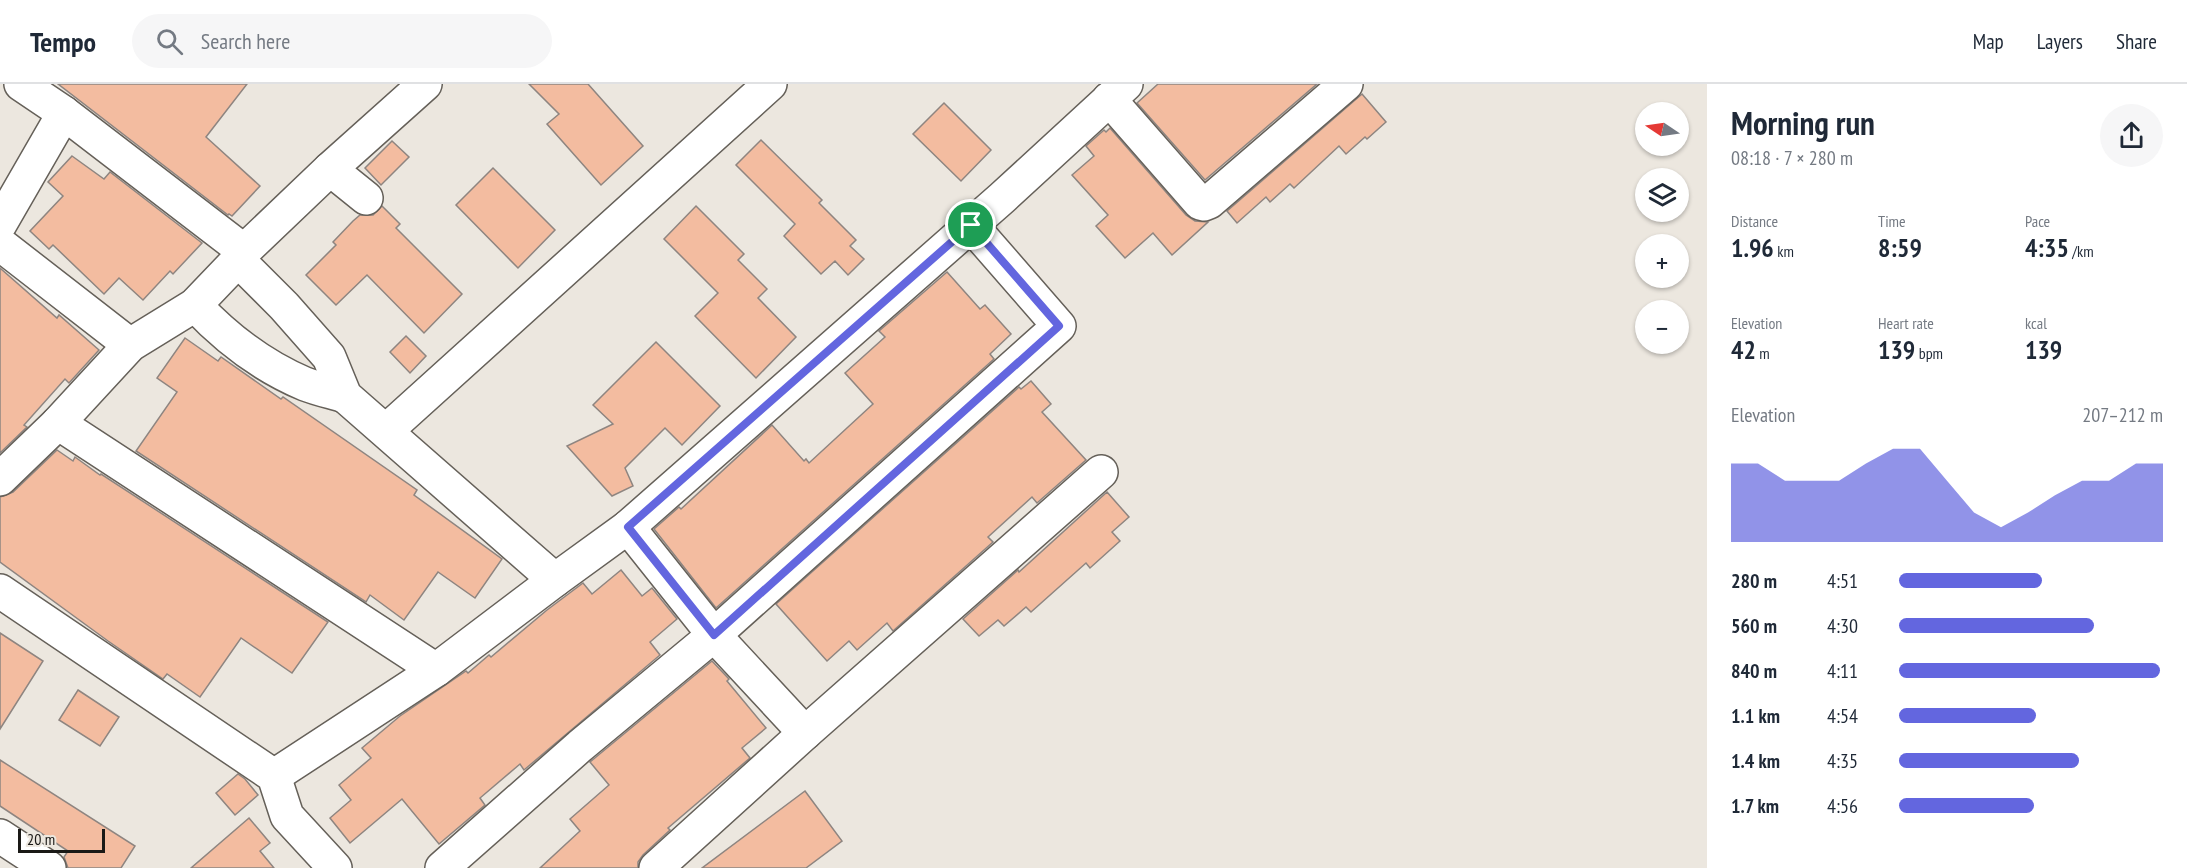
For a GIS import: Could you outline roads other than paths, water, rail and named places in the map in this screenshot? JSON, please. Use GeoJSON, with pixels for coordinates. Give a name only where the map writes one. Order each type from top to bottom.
{"type":"FeatureCollection","features":[{"type":"Feature","properties":{"kind":"street"},"geometry":{"type":"LineString","coordinates":[[21,84],[64,113],[241,256],[329,357],[345,396]]}},
{"type":"Feature","properties":{"kind":"street"},"geometry":{"type":"LineString","coordinates":[[0,479],[58,423],[129,345],[195,305],[241,256],[330,169],[425,84]]}},
{"type":"Feature","properties":{"kind":"street"},"geometry":{"type":"LineString","coordinates":[[386,431],[770,84]]}},
{"type":"Feature","properties":{"kind":"street"},"geometry":{"type":"LineString","coordinates":[[273,776],[436,670],[628,527],[971,225],[1117,92],[1200,203],[1204,204],[1346,84]]}},
{"type":"Feature","properties":{"kind":"street"},"geometry":{"type":"LineString","coordinates":[[0,224],[64,113]]}},
{"type":"Feature","properties":{"kind":"street"},"geometry":{"type":"LineString","coordinates":[[330,169],[366,198]]}},
{"type":"Feature","properties":{"kind":"street"},"geometry":{"type":"LineString","coordinates":[[442,868],[580,746],[714,635],[1059,326],[971,225]]}},
{"type":"Feature","properties":{"kind":"street"},"geometry":{"type":"LineString","coordinates":[[0,244],[129,345]]}},
{"type":"Feature","properties":{"kind":"street"},"geometry":{"type":"LineString","coordinates":[[195,305],[214,326],[249,354],[305,384],[345,396],[555,580]]}},
{"type":"Feature","properties":{"kind":"street"},"geometry":{"type":"LineString","coordinates":[[58,423],[436,670]]}},
{"type":"Feature","properties":{"kind":"street"},"geometry":{"type":"LineString","coordinates":[[656,868],[1101,472]]}},
{"type":"Feature","properties":{"kind":"street"},"geometry":{"type":"LineString","coordinates":[[628,527],[714,635],[805,733]]}},
{"type":"Feature","properties":{"kind":"street"},"geometry":{"type":"LineString","coordinates":[[0,591],[273,776],[287,816],[335,868]]}},
{"type":"Feature","properties":{"kind":"street"},"geometry":{"type":"LineString","coordinates":[[0,836],[49,868]]}}]}
